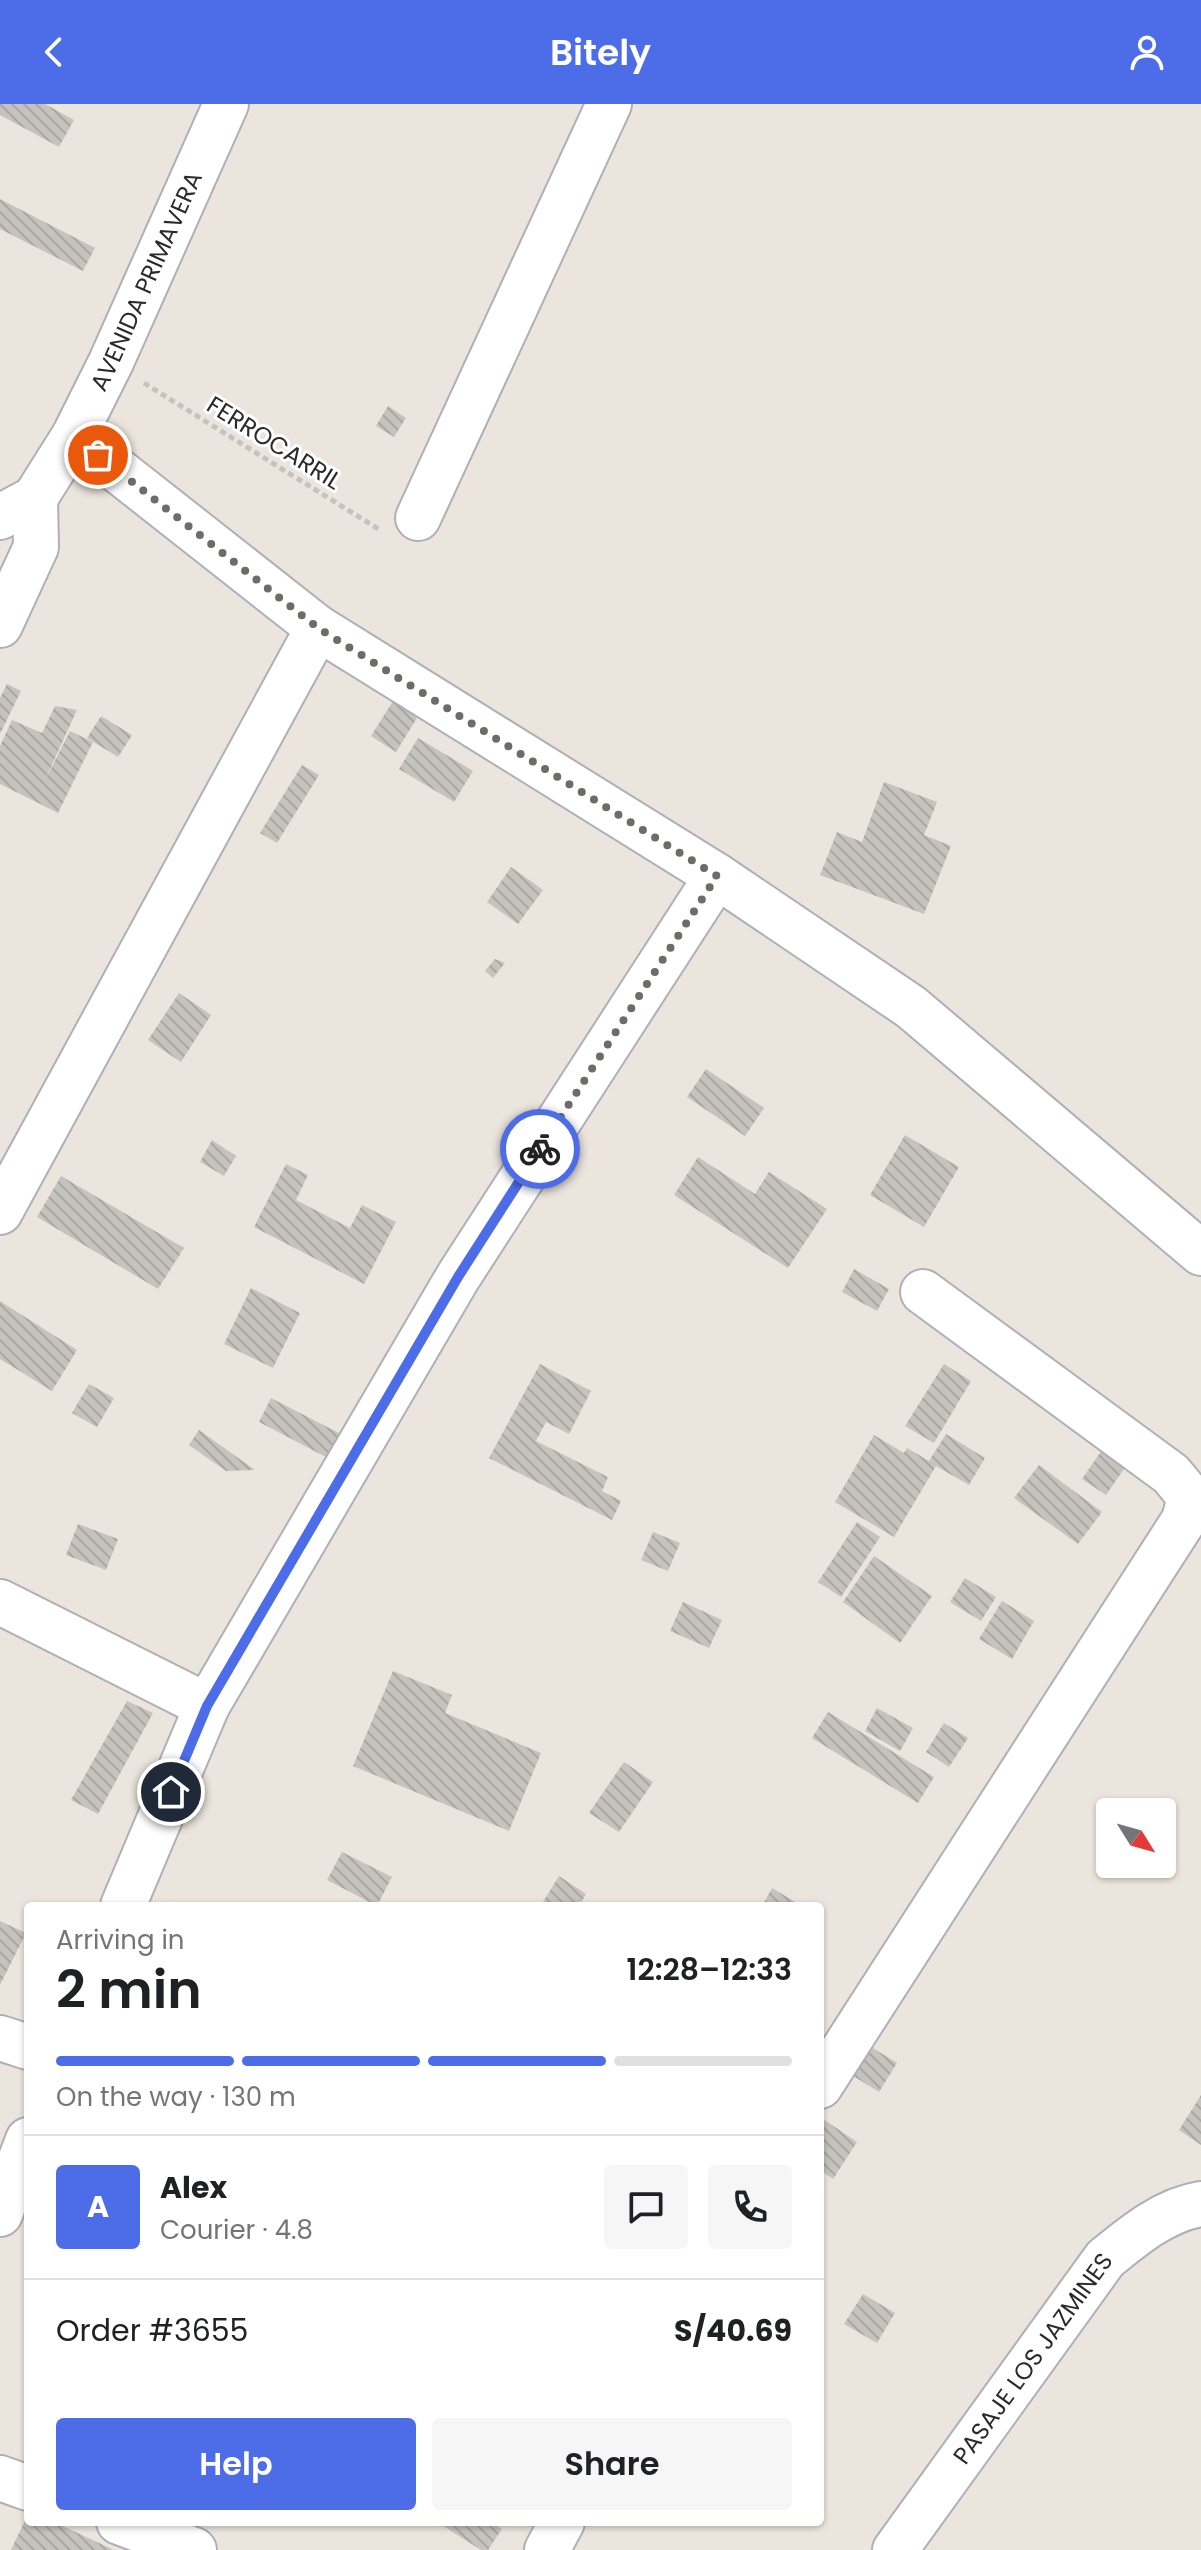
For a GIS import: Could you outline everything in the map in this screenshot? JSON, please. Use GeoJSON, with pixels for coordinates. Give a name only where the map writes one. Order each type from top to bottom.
{"type":"FeatureCollection","features":[{"type":"Feature","properties":{"kind":"street","name":"AVENIDA PRIMAVERA"},"geometry":{"type":"LineString","coordinates":[[0,625],[36,547],[12,497],[74,436],[111,362],[226,104]]}},
{"type":"Feature","properties":{"kind":"street"},"geometry":{"type":"LineString","coordinates":[[418,518],[609,104]]}},
{"type":"Feature","properties":{"kind":"street"},"geometry":{"type":"LineString","coordinates":[[74,436],[318,628],[717,876],[911,1007],[1201,1253]]}},
{"type":"Feature","properties":{"kind":"street"},"geometry":{"type":"LineString","coordinates":[[0,1212],[318,628]]}},
{"type":"Feature","properties":{"kind":"street"},"geometry":{"type":"LineString","coordinates":[[125,1902],[207,1706],[458,1277],[717,876]]}},
{"type":"Feature","properties":{"kind":"street"},"geometry":{"type":"LineString","coordinates":[[824,2080],[1184,1520],[1190,1497],[1171,1474],[923,1292]]}},
{"type":"Feature","properties":{"kind":"street"},"geometry":{"type":"LineString","coordinates":[[0,1602],[207,1706]]}},
{"type":"Feature","properties":{"kind":"street"},"geometry":{"type":"LineString","coordinates":[[0,2038],[24,2046]]}},
{"type":"Feature","properties":{"kind":"street"},"geometry":{"type":"LineString","coordinates":[[0,2214],[24,2151]]}},
{"type":"Feature","properties":{"kind":"street","name":"PASAJE LOS JAZMINES"},"geometry":{"type":"LineString","coordinates":[[895,2550],[1105,2259],[1141,2230],[1187,2206],[1201,2204]]}},
{"type":"Feature","properties":{"kind":"street"},"geometry":{"type":"LineString","coordinates":[[0,2478],[24,2487]]}},
{"type":"Feature","properties":{"kind":"street"},"geometry":{"type":"LineString","coordinates":[[130,2526],[194,2550]]}},
{"type":"Feature","properties":{"kind":"street"},"geometry":{"type":"LineString","coordinates":[[547,2550],[560,2526]]}},
{"type":"Feature","properties":{"kind":"path","name":"FERROCARRIL"},"geometry":{"type":"LineString","coordinates":[[111,362],[385,533],[408,531],[418,518]]}},
{"type":"Feature","properties":{"kind":"building"},"geometry":{"type":"Polygon","coordinates":[[[0,104],[45,104],[74,120],[59,147],[0,115],[0,104]]]}},
{"type":"Feature","properties":{"kind":"building"},"geometry":{"type":"Polygon","coordinates":[[[0,199],[95,248],[83,271],[0,229],[0,199]]]}},
{"type":"Feature","properties":{"kind":"building"},"geometry":{"type":"Polygon","coordinates":[[[388,406],[406,418],[394,437],[376,426],[388,406]]]}},
{"type":"Feature","properties":{"kind":"building"},"geometry":{"type":"Polygon","coordinates":[[[7,684],[21,691],[0,734],[0,698],[7,684]]]}},
{"type":"Feature","properties":{"kind":"building"},"geometry":{"type":"Polygon","coordinates":[[[393,701],[417,718],[396,752],[371,736],[393,701]]]}},
{"type":"Feature","properties":{"kind":"building"},"geometry":{"type":"Polygon","coordinates":[[[55,706],[77,710],[44,782],[70,731],[93,742],[58,813],[0,784],[0,746],[12,720],[42,733],[55,706]]]}},
{"type":"Feature","properties":{"kind":"building"},"geometry":{"type":"Polygon","coordinates":[[[101,716],[132,735],[118,757],[87,738],[101,716]]]}},
{"type":"Feature","properties":{"kind":"building"},"geometry":{"type":"Polygon","coordinates":[[[418,738],[473,771],[454,802],[399,769],[418,738]]]}},
{"type":"Feature","properties":{"kind":"building"},"geometry":{"type":"Polygon","coordinates":[[[302,765],[319,775],[277,843],[260,833],[302,765]]]}},
{"type":"Feature","properties":{"kind":"building"},"geometry":{"type":"Polygon","coordinates":[[[884,782],[937,802],[924,835],[951,846],[924,914],[820,875],[837,832],[862,842],[884,782]]]}},
{"type":"Feature","properties":{"kind":"building"},"geometry":{"type":"Polygon","coordinates":[[[511,867],[543,890],[518,924],[487,902],[511,867]]]}},
{"type":"Feature","properties":{"kind":"building"},"geometry":{"type":"Polygon","coordinates":[[[495,959],[505,963],[493,978],[485,971],[495,959]]]}},
{"type":"Feature","properties":{"kind":"building"},"geometry":{"type":"Polygon","coordinates":[[[179,993],[211,1015],[181,1062],[148,1040],[179,993]]]}},
{"type":"Feature","properties":{"kind":"building"},"geometry":{"type":"Polygon","coordinates":[[[706,1069],[764,1108],[745,1136],[687,1097],[706,1069]]]}},
{"type":"Feature","properties":{"kind":"building"},"geometry":{"type":"Polygon","coordinates":[[[905,1135],[959,1167],[924,1227],[870,1195],[905,1135]]]}},
{"type":"Feature","properties":{"kind":"building"},"geometry":{"type":"Polygon","coordinates":[[[212,1140],[236,1156],[224,1176],[200,1162],[212,1140]]]}},
{"type":"Feature","properties":{"kind":"building"},"geometry":{"type":"Polygon","coordinates":[[[698,1157],[755,1194],[769,1172],[827,1209],[788,1268],[674,1195],[698,1157]]]}},
{"type":"Feature","properties":{"kind":"building"},"geometry":{"type":"Polygon","coordinates":[[[286,1164],[308,1175],[296,1200],[350,1228],[362,1205],[396,1222],[364,1284],[254,1227],[286,1164]]]}},
{"type":"Feature","properties":{"kind":"building"},"geometry":{"type":"Polygon","coordinates":[[[61,1176],[184,1248],[158,1289],[37,1217],[61,1176]]]}},
{"type":"Feature","properties":{"kind":"building"},"geometry":{"type":"Polygon","coordinates":[[[854,1269],[889,1289],[877,1311],[842,1292],[854,1269]]]}},
{"type":"Feature","properties":{"kind":"building"},"geometry":{"type":"Polygon","coordinates":[[[251,1288],[300,1313],[273,1368],[224,1344],[251,1288]]]}},
{"type":"Feature","properties":{"kind":"building"},"geometry":{"type":"Polygon","coordinates":[[[0,1301],[77,1350],[52,1391],[0,1359],[0,1301]]]}},
{"type":"Feature","properties":{"kind":"building"},"geometry":{"type":"Polygon","coordinates":[[[540,1364],[591,1391],[569,1434],[546,1422],[536,1441],[608,1477],[602,1491],[621,1501],[612,1520],[489,1458],[540,1364]]]}},
{"type":"Feature","properties":{"kind":"building"},"geometry":{"type":"Polygon","coordinates":[[[944,1364],[971,1381],[934,1443],[905,1426],[944,1364]]]}},
{"type":"Feature","properties":{"kind":"building"},"geometry":{"type":"Polygon","coordinates":[[[89,1384],[114,1398],[97,1427],[72,1413],[89,1384]]]}},
{"type":"Feature","properties":{"kind":"building"},"geometry":{"type":"Polygon","coordinates":[[[271,1398],[339,1433],[326,1457],[259,1422],[271,1398]]]}},
{"type":"Feature","properties":{"kind":"building"},"geometry":{"type":"Polygon","coordinates":[[[199,1430],[255,1470],[226,1471],[189,1445],[199,1430]]]}},
{"type":"Feature","properties":{"kind":"building"},"geometry":{"type":"Polygon","coordinates":[[[946,1434],[985,1458],[969,1485],[936,1466],[894,1537],[835,1502],[874,1435],[904,1453],[907,1448],[929,1461],[946,1434]]]}},
{"type":"Feature","properties":{"kind":"building"},"geometry":{"type":"Polygon","coordinates":[[[1102,1450],[1126,1466],[1106,1495],[1082,1479],[1102,1450]]]}},
{"type":"Feature","properties":{"kind":"building"},"geometry":{"type":"Polygon","coordinates":[[[1039,1465],[1102,1512],[1078,1544],[1014,1498],[1039,1465]]]}},
{"type":"Feature","properties":{"kind":"building"},"geometry":{"type":"Polygon","coordinates":[[[857,1522],[880,1537],[841,1597],[818,1582],[857,1522]]]}},
{"type":"Feature","properties":{"kind":"building"},"geometry":{"type":"Polygon","coordinates":[[[78,1524],[118,1539],[106,1570],[66,1555],[78,1524]]]}},
{"type":"Feature","properties":{"kind":"building"},"geometry":{"type":"Polygon","coordinates":[[[653,1532],[680,1543],[668,1571],[641,1560],[653,1532]]]}},
{"type":"Feature","properties":{"kind":"building"},"geometry":{"type":"Polygon","coordinates":[[[874,1556],[932,1596],[900,1643],[843,1602],[874,1556]]]}},
{"type":"Feature","properties":{"kind":"building"},"geometry":{"type":"Polygon","coordinates":[[[965,1578],[996,1597],[981,1621],[950,1602],[965,1578]]]}},
{"type":"Feature","properties":{"kind":"building"},"geometry":{"type":"Polygon","coordinates":[[[1002,1601],[1034,1621],[1012,1659],[979,1639],[1002,1601]]]}},
{"type":"Feature","properties":{"kind":"building"},"geometry":{"type":"Polygon","coordinates":[[[683,1602],[722,1620],[709,1648],[670,1631],[683,1602]]]}},
{"type":"Feature","properties":{"kind":"building"},"geometry":{"type":"Polygon","coordinates":[[[393,1671],[452,1695],[445,1713],[541,1753],[509,1831],[353,1766],[393,1671]]]}},
{"type":"Feature","properties":{"kind":"building"},"geometry":{"type":"Polygon","coordinates":[[[127,1701],[153,1713],[98,1814],[71,1800],[127,1701]]]}},
{"type":"Feature","properties":{"kind":"building"},"geometry":{"type":"Polygon","coordinates":[[[877,1708],[913,1728],[900,1751],[865,1731],[877,1708]]]}},
{"type":"Feature","properties":{"kind":"building"},"geometry":{"type":"Polygon","coordinates":[[[828,1712],[934,1777],[918,1803],[812,1738],[828,1712]]]}},
{"type":"Feature","properties":{"kind":"building"},"geometry":{"type":"Polygon","coordinates":[[[944,1723],[968,1738],[949,1767],[926,1752],[944,1723]]]}},
{"type":"Feature","properties":{"kind":"building"},"geometry":{"type":"Polygon","coordinates":[[[624,1762],[653,1782],[619,1832],[589,1813],[624,1762]]]}},
{"type":"Feature","properties":{"kind":"building"},"geometry":{"type":"Polygon","coordinates":[[[342,1852],[392,1877],[379,1902],[369,1902],[327,1880],[342,1852]]]}},
{"type":"Feature","properties":{"kind":"building"},"geometry":{"type":"Polygon","coordinates":[[[559,1876],[586,1894],[581,1902],[543,1902],[559,1876]]]}},
{"type":"Feature","properties":{"kind":"building"},"geometry":{"type":"Polygon","coordinates":[[[772,1888],[795,1902],[764,1902],[772,1888]]]}},
{"type":"Feature","properties":{"kind":"building"},"geometry":{"type":"Polygon","coordinates":[[[0,1921],[24,1932],[24,1937],[0,1985],[0,1921]]]}},
{"type":"Feature","properties":{"kind":"building"},"geometry":{"type":"Polygon","coordinates":[[[868,2045],[897,2063],[879,2092],[850,2074],[868,2045]]]}},
{"type":"Feature","properties":{"kind":"building"},"geometry":{"type":"Polygon","coordinates":[[[1201,2095],[1201,2145],[1179,2130],[1201,2095]]]}},
{"type":"Feature","properties":{"kind":"building"},"geometry":{"type":"Polygon","coordinates":[[[824,2120],[857,2142],[833,2179],[824,2173],[824,2120]]]}},
{"type":"Feature","properties":{"kind":"building"},"geometry":{"type":"Polygon","coordinates":[[[863,2294],[895,2313],[877,2343],[844,2324],[863,2294]]]}},
{"type":"Feature","properties":{"kind":"building"},"geometry":{"type":"Polygon","coordinates":[[[24,2522],[24,2526],[63,2526],[114,2550],[11,2550],[24,2522]]]}},
{"type":"Feature","properties":{"kind":"building"},"geometry":{"type":"Polygon","coordinates":[[[443,2526],[497,2526],[502,2529],[488,2550],[481,2550],[443,2526]]]}},
{"type":"Feature","properties":{"kind":"way so far"},"geometry":{"type":"LineString","coordinates":[[98,455],[318,628],[717,876],[540,1149]]}},
{"type":"Feature","properties":{"kind":"route"},"geometry":{"type":"LineString","coordinates":[[171,1792],[207,1706],[458,1277],[540,1149]]}}]}
